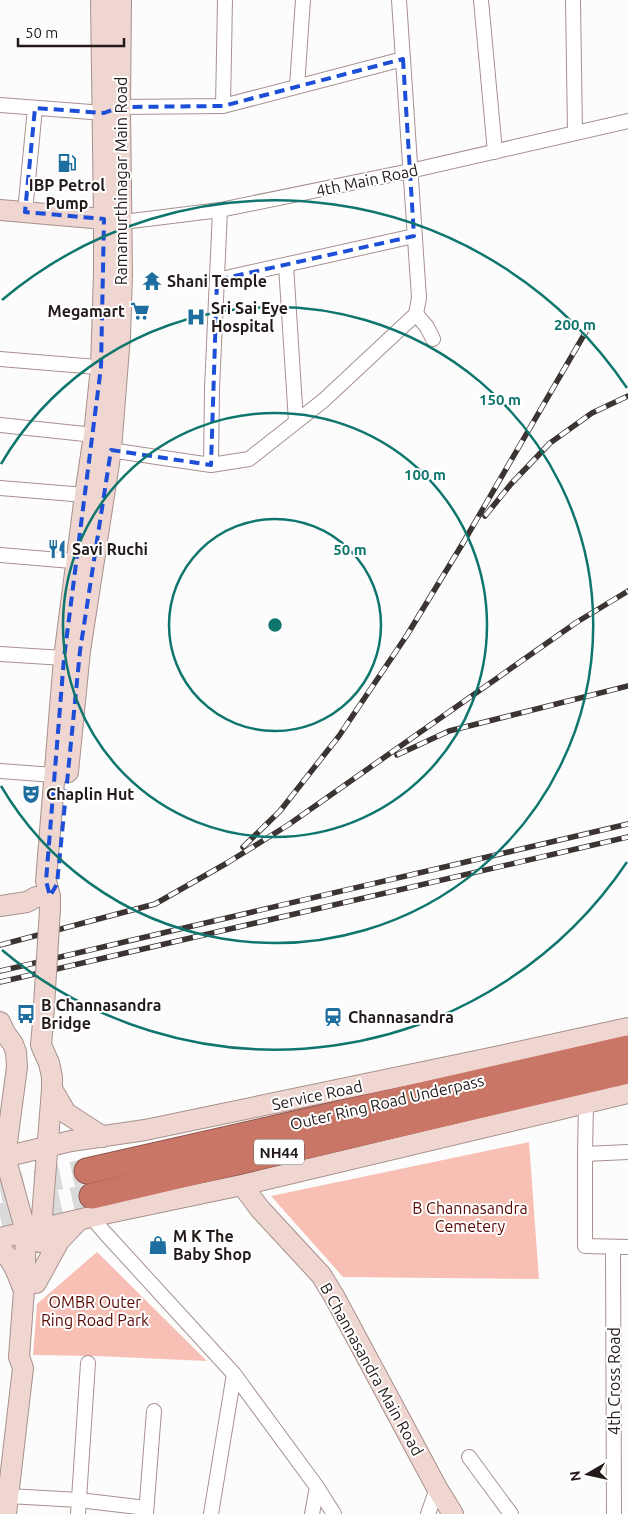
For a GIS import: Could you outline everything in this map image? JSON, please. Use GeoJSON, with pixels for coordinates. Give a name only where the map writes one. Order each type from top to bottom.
{"type":"FeatureCollection","features":[{"type":"Feature","properties":{"kind":"highway","name":"Outer Ring Road Underpass"},"geometry":{"type":"LineString","coordinates":[[87,1171],[628,1048]]}},
{"type":"Feature","properties":{"kind":"highway","name":"Outer Ring Road Underpass"},"geometry":{"type":"LineString","coordinates":[[93,1216],[628,1071]]}},
{"type":"Feature","properties":{"kind":"main road","name":"Ramamurthinagar Main Road"},"geometry":{"type":"LineString","coordinates":[[101,0],[112,110]]}},
{"type":"Feature","properties":{"kind":"main road","name":"Ramamurthinagar Main Road"},"geometry":{"type":"LineString","coordinates":[[7,1505],[23,1368],[19,1357],[30,1287],[34,1230],[47,1147],[52,1089],[52,1077],[41,1045],[45,901],[64,658],[85,562],[109,368],[104,273],[113,221],[103,198],[121,0]]}},
{"type":"Feature","properties":{"kind":"main road"},"geometry":{"type":"LineString","coordinates":[[0,210],[113,221]]}},
{"type":"Feature","properties":{"kind":"main road","name":"Ramamurthinagar Main Road"},"geometry":{"type":"LineString","coordinates":[[45,901],[57,884],[80,651],[85,562],[85,495],[99,444]]}},
{"type":"Feature","properties":{"kind":"main road"},"geometry":{"type":"LineString","coordinates":[[0,898],[26,894],[45,901]]}},
{"type":"Feature","properties":{"kind":"main road"},"geometry":{"type":"LineString","coordinates":[[0,906],[45,901]]}},
{"type":"Feature","properties":{"kind":"main road"},"geometry":{"type":"LineString","coordinates":[[0,1022],[4,1033],[13,1044],[17,1060],[3,1157],[34,1230]]}},
{"type":"Feature","properties":{"kind":"main road","name":"Service Road"},"geometry":{"type":"LineString","coordinates":[[3,1157],[71,1141],[183,1122],[628,1028]]}},
{"type":"Feature","properties":{"kind":"main road"},"geometry":{"type":"LineString","coordinates":[[0,1116],[17,1060]]}},
{"type":"Feature","properties":{"kind":"main road"},"geometry":{"type":"LineString","coordinates":[[52,1089],[66,1113],[103,1136]]}},
{"type":"Feature","properties":{"kind":"main road"},"geometry":{"type":"LineString","coordinates":[[0,1238],[93,1216],[242,1185],[628,1093]]}},
{"type":"Feature","properties":{"kind":"main road","name":"B Channasandra Main Road"},"geometry":{"type":"LineString","coordinates":[[242,1185],[260,1209],[321,1275],[437,1488],[454,1514]]}},
{"type":"Feature","properties":{"kind":"main road"},"geometry":{"type":"LineString","coordinates":[[0,1249],[30,1287],[59,1241],[93,1216]]}},
{"type":"Feature","properties":{"kind":"street"},"geometry":{"type":"LineString","coordinates":[[223,106],[225,0]]}},
{"type":"Feature","properties":{"kind":"street"},"geometry":{"type":"LineString","coordinates":[[297,86],[303,0]]}},
{"type":"Feature","properties":{"kind":"street"},"geometry":{"type":"LineString","coordinates":[[0,426],[211,465],[249,460],[324,400],[416,314],[420,298],[414,236],[399,0]]}},
{"type":"Feature","properties":{"kind":"street"},"geometry":{"type":"LineString","coordinates":[[481,0],[495,152]]}},
{"type":"Feature","properties":{"kind":"street"},"geometry":{"type":"LineString","coordinates":[[573,0],[574,133]]}},
{"type":"Feature","properties":{"kind":"street"},"geometry":{"type":"LineString","coordinates":[[0,105],[112,110],[223,106],[402,59]]}},
{"type":"Feature","properties":{"kind":"street"},"geometry":{"type":"LineString","coordinates":[[25,212],[35,108]]}},
{"type":"Feature","properties":{"kind":"street","name":"4th Main Road"},"geometry":{"type":"LineString","coordinates":[[113,221],[220,210],[410,171],[628,121]]}},
{"type":"Feature","properties":{"kind":"street"},"geometry":{"type":"LineString","coordinates":[[211,465],[212,389],[220,210]]}},
{"type":"Feature","properties":{"kind":"street"},"geometry":{"type":"LineString","coordinates":[[217,280],[414,236]]}},
{"type":"Feature","properties":{"kind":"street"},"geometry":{"type":"LineString","coordinates":[[286,265],[296,422]]}},
{"type":"Feature","properties":{"kind":"street"},"geometry":{"type":"LineString","coordinates":[[416,314],[427,327],[433,339]]}},
{"type":"Feature","properties":{"kind":"street"},"geometry":{"type":"LineString","coordinates":[[0,359],[109,368]]}},
{"type":"Feature","properties":{"kind":"street"},"geometry":{"type":"LineString","coordinates":[[0,488],[85,495]]}},
{"type":"Feature","properties":{"kind":"street"},"geometry":{"type":"LineString","coordinates":[[0,555],[85,562]]}},
{"type":"Feature","properties":{"kind":"street"},"geometry":{"type":"LineString","coordinates":[[0,654],[64,658]]}},
{"type":"Feature","properties":{"kind":"street"},"geometry":{"type":"LineString","coordinates":[[0,771],[54,775]]}},
{"type":"Feature","properties":{"kind":"street"},"geometry":{"type":"LineString","coordinates":[[586,1103],[585,1246],[628,1247]]}},
{"type":"Feature","properties":{"kind":"street"},"geometry":{"type":"LineString","coordinates":[[585,1154],[628,1152]]}},
{"type":"Feature","properties":{"kind":"street"},"geometry":{"type":"LineString","coordinates":[[93,1216],[234,1374],[317,1487],[334,1514]]}},
{"type":"Feature","properties":{"kind":"street","name":"4th Cross Road"},"geometry":{"type":"LineString","coordinates":[[614,1247],[614,1514]]}},
{"type":"Feature","properties":{"kind":"street"},"geometry":{"type":"LineString","coordinates":[[79,1507],[88,1363]]}},
{"type":"Feature","properties":{"kind":"street"},"geometry":{"type":"LineString","coordinates":[[211,1514],[234,1374]]}},
{"type":"Feature","properties":{"kind":"street"},"geometry":{"type":"LineString","coordinates":[[7,1505],[146,1511],[154,1411]]}},
{"type":"Feature","properties":{"kind":"street"},"geometry":{"type":"LineString","coordinates":[[469,1457],[511,1514]]}},
{"type":"Feature","properties":{"kind":"street"},"geometry":{"type":"LineString","coordinates":[[312,1514],[317,1487]]}},
{"type":"Feature","properties":{"kind":"street"},"geometry":{"type":"LineString","coordinates":[[428,1514],[437,1488]]}},
{"type":"Feature","properties":{"kind":"highlighted area"},"geometry":{"type":"Polygon","coordinates":[[[403,59],[414,236],[217,280],[211,465],[111,450],[80,651],[57,884],[50,896],[46,881],[64,658],[101,367],[104,219],[25,212],[35,108],[104,113],[120,107],[223,106],[403,59]]]}},
{"type":"Feature","properties":{"kind":"green space","name":"B Channasandra Cemetery"},"geometry":{"type":"Polygon","coordinates":[[[529,1142],[539,1279],[343,1277],[271,1196],[529,1142]]]}},
{"type":"Feature","properties":{"kind":"green space","name":"OMBR Outer Ring Road Park"},"geometry":{"type":"Polygon","coordinates":[[[97,1252],[207,1361],[33,1355],[37,1304],[97,1252]]]}},
{"type":"Feature","properties":{"kind":"tunnel"},"geometry":{"type":"LineString","coordinates":[[0,1190],[87,1171]]}},
{"type":"Feature","properties":{"kind":"tunnel"},"geometry":{"type":"LineString","coordinates":[[0,1216],[92,1196]]}},
{"type":"Feature","properties":{"kind":"railway"},"geometry":{"type":"LineString","coordinates":[[243,847],[280,811],[339,736],[407,635],[463,543],[588,328]]}},
{"type":"Feature","properties":{"kind":"railway"},"geometry":{"type":"LineString","coordinates":[[485,516],[511,484],[550,443],[592,413],[628,396]]}},
{"type":"Feature","properties":{"kind":"railway"},"geometry":{"type":"LineString","coordinates":[[0,945],[155,904],[227,863],[288,825],[577,622],[628,591]]}},
{"type":"Feature","properties":{"kind":"railway"},"geometry":{"type":"LineString","coordinates":[[397,755],[449,731],[628,686]]}},
{"type":"Feature","properties":{"kind":"railway"},"geometry":{"type":"LineString","coordinates":[[0,971],[628,824]]}},
{"type":"Feature","properties":{"kind":"railway"},"geometry":{"type":"LineString","coordinates":[[0,982],[628,837]]}},
{"type":"Feature","properties":{"kind":"place","name":"IBP Petrol Pump"},"geometry":{"type":"Point","coordinates":[67,163]}},
{"type":"Feature","properties":{"kind":"place","name":"Shani Temple"},"geometry":{"type":"Point","coordinates":[152,281]}},
{"type":"Feature","properties":{"kind":"place","name":"Megamart"},"geometry":{"type":"Point","coordinates":[140,311]}},
{"type":"Feature","properties":{"kind":"place","name":"Sri Sai Eye Hospital"},"geometry":{"type":"Point","coordinates":[196,317]}},
{"type":"Feature","properties":{"kind":"place","name":"Savi Ruchi"},"geometry":{"type":"Point","coordinates":[57,549]}},
{"type":"Feature","properties":{"kind":"place","name":"Chaplin Hut"},"geometry":{"type":"Point","coordinates":[31,794]}},
{"type":"Feature","properties":{"kind":"place","name":"B Channasandra Bridge"},"geometry":{"type":"Point","coordinates":[26,1014]}},
{"type":"Feature","properties":{"kind":"place","name":"Channasandra"},"geometry":{"type":"Point","coordinates":[333,1017]}},
{"type":"Feature","properties":{"kind":"place","name":"M K The Baby Shop"},"geometry":{"type":"Point","coordinates":[158,1245]}}]}
